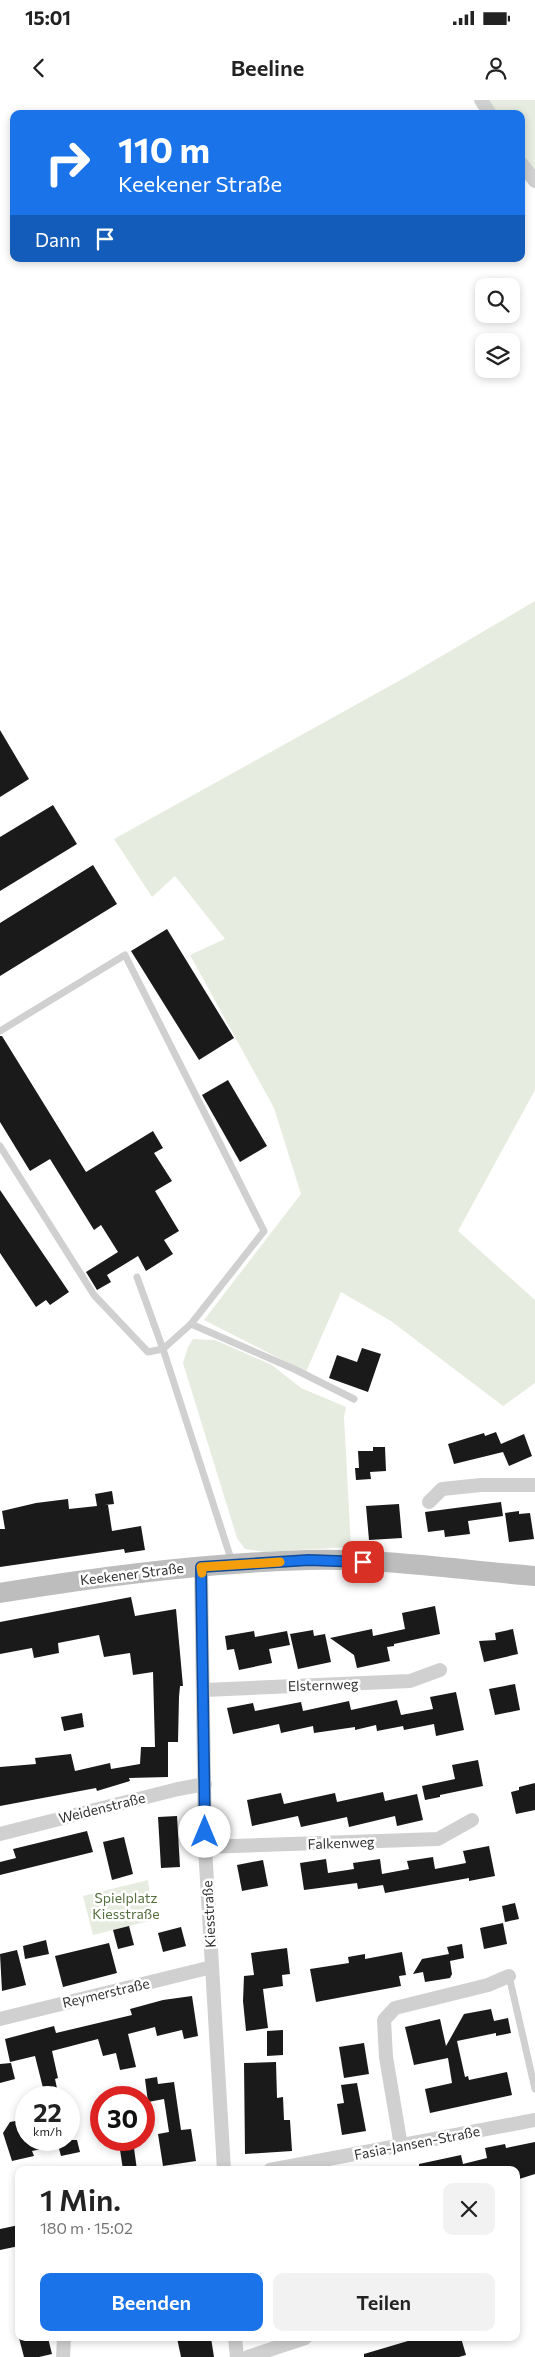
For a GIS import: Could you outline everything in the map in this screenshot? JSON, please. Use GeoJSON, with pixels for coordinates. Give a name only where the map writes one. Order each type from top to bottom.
{"type":"FeatureCollection","features":[{"type":"Feature","properties":{"kind":"main road","name":"Keekener Straße"},"geometry":{"type":"LineString","coordinates":[[0,1593],[137,1572],[309,1560],[363,1562],[535,1576]]}},
{"type":"Feature","properties":{"kind":"street"},"geometry":{"type":"LineString","coordinates":[[525,168],[535,181]]}},
{"type":"Feature","properties":{"kind":"street"},"geometry":{"type":"LineString","coordinates":[[429,1502],[442,1489],[481,1485],[535,1486]]}},
{"type":"Feature","properties":{"kind":"street","name":"Kiesstraße"},"geometry":{"type":"LineString","coordinates":[[201,1567],[205,1690],[206,1847],[224,2166]]}},
{"type":"Feature","properties":{"kind":"street","name":"Elsternweg"},"geometry":{"type":"LineString","coordinates":[[205,1690],[410,1681],[440,1670]]}},
{"type":"Feature","properties":{"kind":"street","name":"Weidenstraße"},"geometry":{"type":"LineString","coordinates":[[0,1834],[178,1789],[205,1784]]}},
{"type":"Feature","properties":{"kind":"street","name":"Falkenweg"},"geometry":{"type":"LineString","coordinates":[[206,1847],[438,1839],[472,1820]]}},
{"type":"Feature","properties":{"kind":"street","name":"Reymerstraße"},"geometry":{"type":"LineString","coordinates":[[0,2019],[212,1967]]}},
{"type":"Feature","properties":{"kind":"street"},"geometry":{"type":"LineString","coordinates":[[401,2146],[386,2057],[384,2020],[395,2008],[429,1998],[488,1985],[509,1976]]}},
{"type":"Feature","properties":{"kind":"street","name":"Fasia-Jansen-Straße"},"geometry":{"type":"LineString","coordinates":[[292,2166],[535,2120]]}},
{"type":"Feature","properties":{"kind":"street"},"geometry":{"type":"LineString","coordinates":[[63,2357],[64,2341]]}},
{"type":"Feature","properties":{"kind":"street"},"geometry":{"type":"LineString","coordinates":[[235,2341],[237,2357]]}},
{"type":"Feature","properties":{"kind":"street"},"geometry":{"type":"LineString","coordinates":[[248,2357],[296,2341]]}},
{"type":"Feature","properties":{"kind":"lane"},"geometry":{"type":"LineString","coordinates":[[0,1031],[124,954],[264,1232],[191,1324],[163,1349],[148,1352],[94,1295],[0,1146]]}},
{"type":"Feature","properties":{"kind":"lane"},"geometry":{"type":"LineString","coordinates":[[137,1277],[163,1349],[233,1565]]}},
{"type":"Feature","properties":{"kind":"lane"},"geometry":{"type":"LineString","coordinates":[[191,1324],[294,1369],[354,1400]]}},
{"type":"Feature","properties":{"kind":"lane"},"geometry":{"type":"LineString","coordinates":[[509,1976],[535,2089]]}},
{"type":"Feature","properties":{"kind":"green space"},"geometry":{"type":"Polygon","coordinates":[[[489,100],[535,100],[535,171],[525,157],[525,110],[495,110],[489,100]]]}},
{"type":"Feature","properties":{"kind":"green space"},"geometry":{"type":"Polygon","coordinates":[[[535,601],[535,1090],[458,1231],[535,1300],[535,1383],[503,1406],[391,1321],[341,1292],[306,1372],[204,1320],[301,1194],[274,1108],[190,955],[225,939],[175,876],[152,897],[114,839],[406,677],[535,601]]]}},
{"type":"Feature","properties":{"kind":"green space"},"geometry":{"type":"Polygon","coordinates":[[[193,1339],[215,1340],[272,1365],[301,1388],[346,1407],[344,1417],[351,1547],[265,1552],[245,1549],[237,1538],[183,1363],[188,1347],[193,1339]]]}},
{"type":"Feature","properties":{"kind":"green space","name":"Spielplatz Kiesstraße"},"geometry":{"type":"Polygon","coordinates":[[[148,1880],[153,1920],[93,1935],[83,1896],[148,1880]]]}},
{"type":"Feature","properties":{"kind":"building"},"geometry":{"type":"Polygon","coordinates":[[[0,730],[29,779],[0,797],[0,730]]]}},
{"type":"Feature","properties":{"kind":"building"},"geometry":{"type":"Polygon","coordinates":[[[53,805],[77,844],[0,891],[0,837],[53,805]]]}},
{"type":"Feature","properties":{"kind":"building"},"geometry":{"type":"Polygon","coordinates":[[[93,865],[117,904],[0,976],[0,923],[93,865]]]}},
{"type":"Feature","properties":{"kind":"building"},"geometry":{"type":"Polygon","coordinates":[[[167,929],[234,1038],[199,1060],[131,951],[167,929]]]}},
{"type":"Feature","properties":{"kind":"building"},"geometry":{"type":"Polygon","coordinates":[[[0,1036],[2,1036],[86,1172],[153,1131],[163,1148],[154,1153],[172,1181],[155,1191],[179,1231],[164,1240],[173,1254],[146,1271],[138,1256],[107,1275],[111,1282],[97,1290],[86,1272],[118,1252],[101,1225],[94,1230],[50,1159],[30,1171],[0,1122],[0,1036]]]}},
{"type":"Feature","properties":{"kind":"building"},"geometry":{"type":"Polygon","coordinates":[[[228,1080],[267,1146],[240,1162],[202,1095],[228,1080]]]}},
{"type":"Feature","properties":{"kind":"building"},"geometry":{"type":"Polygon","coordinates":[[[0,1190],[69,1292],[50,1305],[46,1300],[36,1307],[0,1253],[0,1190]]]}},
{"type":"Feature","properties":{"kind":"building"},"geometry":{"type":"Polygon","coordinates":[[[362,1348],[381,1354],[368,1392],[329,1378],[337,1355],[357,1362],[362,1348]]]}},
{"type":"Feature","properties":{"kind":"building"},"geometry":{"type":"Polygon","coordinates":[[[496,1432],[501,1444],[524,1434],[532,1456],[509,1466],[503,1452],[454,1464],[448,1444],[484,1433],[485,1436],[496,1432]]]}},
{"type":"Feature","properties":{"kind":"building"},"geometry":{"type":"Polygon","coordinates":[[[373,1447],[385,1447],[386,1471],[370,1472],[371,1479],[356,1480],[355,1468],[359,1468],[358,1451],[373,1451],[373,1447]]]}},
{"type":"Feature","properties":{"kind":"building"},"geometry":{"type":"Polygon","coordinates":[[[112,1491],[114,1504],[105,1505],[108,1505],[112,1531],[141,1526],[145,1550],[125,1553],[124,1549],[0,1567],[0,1529],[5,1529],[2,1511],[36,1503],[68,1499],[69,1509],[97,1506],[95,1494],[112,1491]]]}},
{"type":"Feature","properties":{"kind":"building"},"geometry":{"type":"Polygon","coordinates":[[[501,1502],[503,1516],[468,1521],[470,1534],[445,1537],[444,1530],[428,1532],[425,1512],[501,1502]]]}},
{"type":"Feature","properties":{"kind":"building"},"geometry":{"type":"Polygon","coordinates":[[[399,1504],[402,1538],[369,1540],[366,1506],[399,1504]]]}},
{"type":"Feature","properties":{"kind":"building"},"geometry":{"type":"Polygon","coordinates":[[[519,1511],[519,1514],[530,1513],[534,1539],[509,1542],[505,1513],[519,1511]]]}},
{"type":"Feature","properties":{"kind":"building"},"geometry":{"type":"Polygon","coordinates":[[[131,1597],[135,1616],[176,1609],[183,1686],[180,1686],[179,1697],[178,1742],[168,1742],[168,1777],[129,1778],[130,1781],[97,1791],[96,1788],[0,1806],[0,1767],[36,1764],[35,1758],[71,1754],[75,1771],[110,1763],[111,1769],[140,1764],[141,1747],[155,1747],[153,1672],[133,1675],[130,1653],[104,1657],[99,1635],[58,1643],[59,1653],[34,1658],[32,1648],[0,1654],[0,1622],[131,1597]]]}},
{"type":"Feature","properties":{"kind":"building"},"geometry":{"type":"Polygon","coordinates":[[[435,1606],[440,1634],[387,1647],[390,1661],[357,1668],[354,1655],[330,1638],[372,1629],[373,1636],[405,1629],[402,1613],[435,1606]]]}},
{"type":"Feature","properties":{"kind":"building"},"geometry":{"type":"Polygon","coordinates":[[[513,1629],[518,1654],[484,1662],[479,1641],[496,1640],[495,1633],[513,1629]]]}},
{"type":"Feature","properties":{"kind":"building"},"geometry":{"type":"Polygon","coordinates":[[[313,1630],[314,1636],[325,1634],[331,1662],[298,1669],[290,1634],[313,1630]]]}},
{"type":"Feature","properties":{"kind":"building"},"geometry":{"type":"Polygon","coordinates":[[[254,1631],[255,1637],[287,1631],[290,1645],[269,1649],[272,1663],[239,1670],[234,1649],[227,1650],[225,1636],[254,1631]]]}},
{"type":"Feature","properties":{"kind":"building"},"geometry":{"type":"Polygon","coordinates":[[[515,1684],[520,1710],[495,1715],[489,1689],[515,1684]]]}},
{"type":"Feature","properties":{"kind":"building"},"geometry":{"type":"Polygon","coordinates":[[[456,1692],[464,1730],[436,1736],[434,1724],[404,1730],[403,1726],[377,1731],[376,1725],[355,1730],[355,1727],[314,1733],[313,1726],[281,1733],[279,1724],[233,1734],[227,1708],[253,1703],[255,1711],[301,1702],[303,1711],[349,1701],[351,1710],[397,1700],[401,1715],[433,1709],[430,1697],[456,1692]]]}},
{"type":"Feature","properties":{"kind":"building"},"geometry":{"type":"Polygon","coordinates":[[[82,1713],[84,1727],[64,1731],[61,1717],[82,1713]]]}},
{"type":"Feature","properties":{"kind":"building"},"geometry":{"type":"Polygon","coordinates":[[[478,1760],[483,1786],[425,1800],[422,1786],[455,1779],[452,1765],[478,1760]]]}},
{"type":"Feature","properties":{"kind":"building"},"geometry":{"type":"Polygon","coordinates":[[[535,1783],[535,1810],[516,1814],[511,1792],[519,1790],[519,1787],[535,1783]]]}},
{"type":"Feature","properties":{"kind":"building"},"geometry":{"type":"Polygon","coordinates":[[[383,1792],[385,1801],[417,1794],[423,1820],[397,1826],[395,1816],[349,1827],[347,1817],[301,1827],[298,1816],[252,1826],[247,1800],[281,1793],[284,1804],[335,1793],[337,1802],[383,1792]]]}},
{"type":"Feature","properties":{"kind":"building"},"geometry":{"type":"Polygon","coordinates":[[[177,1816],[180,1867],[161,1868],[158,1817],[177,1816]]]}},
{"type":"Feature","properties":{"kind":"building"},"geometry":{"type":"Polygon","coordinates":[[[87,1831],[93,1852],[0,1875],[0,1862],[16,1858],[13,1849],[87,1831]]]}},
{"type":"Feature","properties":{"kind":"building"},"geometry":{"type":"Polygon","coordinates":[[[124,1837],[133,1874],[112,1880],[103,1842],[124,1837]]]}},
{"type":"Feature","properties":{"kind":"building"},"geometry":{"type":"Polygon","coordinates":[[[489,1846],[495,1876],[469,1881],[469,1878],[385,1893],[383,1885],[358,1889],[357,1883],[304,1890],[300,1863],[326,1859],[328,1873],[354,1869],[353,1863],[380,1859],[382,1874],[409,1869],[407,1861],[433,1857],[435,1869],[466,1863],[463,1851],[489,1846]]]}},
{"type":"Feature","properties":{"kind":"building"},"geometry":{"type":"Polygon","coordinates":[[[263,1860],[268,1886],[242,1891],[237,1865],[263,1860]]]}},
{"type":"Feature","properties":{"kind":"building"},"geometry":{"type":"Polygon","coordinates":[[[515,1903],[519,1919],[505,1922],[502,1906],[515,1903]]]}},
{"type":"Feature","properties":{"kind":"building"},"geometry":{"type":"Polygon","coordinates":[[[503,1923],[507,1944],[484,1949],[480,1928],[503,1923]]]}},
{"type":"Feature","properties":{"kind":"building"},"geometry":{"type":"Polygon","coordinates":[[[129,1926],[134,1945],[118,1949],[113,1930],[129,1926]]]}},
{"type":"Feature","properties":{"kind":"building"},"geometry":{"type":"Polygon","coordinates":[[[181,1927],[186,1946],[163,1952],[158,1933],[181,1927]]]}},
{"type":"Feature","properties":{"kind":"building"},"geometry":{"type":"Polygon","coordinates":[[[46,1940],[49,1954],[25,1959],[23,1946],[46,1940]]]}},
{"type":"Feature","properties":{"kind":"building"},"geometry":{"type":"Polygon","coordinates":[[[109,1943],[117,1973],[63,1987],[55,1956],[109,1943]]]}},
{"type":"Feature","properties":{"kind":"building"},"geometry":{"type":"Polygon","coordinates":[[[462,1944],[464,1958],[450,1961],[452,1974],[450,1978],[425,1982],[423,1972],[413,1974],[422,1959],[449,1954],[447,1947],[462,1944]]]}},
{"type":"Feature","properties":{"kind":"building"},"geometry":{"type":"Polygon","coordinates":[[[287,1948],[290,1974],[282,1975],[283,1986],[263,1989],[268,2028],[246,2031],[243,2001],[244,1976],[254,1975],[251,1953],[287,1948]]]}},
{"type":"Feature","properties":{"kind":"building"},"geometry":{"type":"Polygon","coordinates":[[[17,1950],[26,1985],[2,1991],[0,1954],[17,1950]]]}},
{"type":"Feature","properties":{"kind":"building"},"geometry":{"type":"Polygon","coordinates":[[[402,1952],[406,1975],[399,1976],[401,1986],[316,2002],[310,1969],[349,1963],[348,1957],[365,1954],[365,1959],[402,1952]]]}},
{"type":"Feature","properties":{"kind":"building"},"geometry":{"type":"Polygon","coordinates":[[[192,1996],[198,2036],[184,2039],[182,2030],[157,2036],[155,2027],[128,2034],[136,2067],[120,2070],[116,2053],[103,2056],[98,2039],[52,2051],[58,2078],[55,2079],[56,2086],[42,2086],[35,2056],[10,2062],[5,2039],[54,2026],[56,2033],[132,2015],[130,2009],[163,2000],[192,1996]]]}},
{"type":"Feature","properties":{"kind":"building"},"geometry":{"type":"Polygon","coordinates":[[[491,2009],[494,2021],[508,2018],[511,2033],[496,2036],[496,2033],[457,2041],[465,2077],[468,2076],[469,2080],[507,2072],[512,2095],[430,2113],[425,2089],[452,2083],[448,2058],[414,2065],[405,2027],[440,2019],[446,2046],[464,2014],[491,2009]]]}},
{"type":"Feature","properties":{"kind":"building"},"geometry":{"type":"Polygon","coordinates":[[[283,2030],[283,2055],[267,2056],[267,2031],[283,2030]]]}},
{"type":"Feature","properties":{"kind":"building"},"geometry":{"type":"Polygon","coordinates":[[[364,2043],[369,2074],[344,2078],[339,2047],[364,2043]]]}},
{"type":"Feature","properties":{"kind":"building"},"geometry":{"type":"Polygon","coordinates":[[[276,2062],[277,2098],[283,2097],[284,2120],[290,2120],[292,2151],[245,2154],[244,2063],[276,2062]]]}},
{"type":"Feature","properties":{"kind":"building"},"geometry":{"type":"Polygon","coordinates":[[[11,2063],[15,2079],[0,2083],[0,2064],[11,2063]]]}},
{"type":"Feature","properties":{"kind":"building"},"geometry":{"type":"Polygon","coordinates":[[[157,2077],[158,2084],[174,2082],[181,2130],[191,2129],[196,2161],[163,2166],[158,2134],[169,2132],[164,2099],[155,2101],[155,2086],[146,2086],[145,2079],[157,2077]]]}},
{"type":"Feature","properties":{"kind":"building"},"geometry":{"type":"Polygon","coordinates":[[[357,2083],[366,2131],[342,2135],[337,2104],[344,2103],[341,2085],[357,2083]]]}},
{"type":"Feature","properties":{"kind":"building"},"geometry":{"type":"Polygon","coordinates":[[[15,2121],[15,2151],[32,2151],[34,2156],[12,2161],[3,2133],[10,2122],[15,2121]]]}},
{"type":"Feature","properties":{"kind":"building"},"geometry":{"type":"Polygon","coordinates":[[[535,2142],[535,2174],[520,2179],[520,2166],[419,2166],[419,2164],[461,2155],[463,2164],[487,2158],[485,2148],[505,2144],[506,2148],[535,2142]]]}},
{"type":"Feature","properties":{"kind":"building"},"geometry":{"type":"Polygon","coordinates":[[[60,2151],[80,2152],[61,2156],[60,2151]]]}},
{"type":"Feature","properties":{"kind":"building"},"geometry":{"type":"Polygon","coordinates":[[[120,2151],[134,2151],[136,2166],[122,2166],[120,2151]]]}},
{"type":"Feature","properties":{"kind":"building"},"geometry":{"type":"Polygon","coordinates":[[[15,2226],[15,2247],[0,2250],[0,2229],[15,2226]]]}},
{"type":"Feature","properties":{"kind":"building"},"geometry":{"type":"Polygon","coordinates":[[[20,2341],[49,2341],[52,2354],[39,2357],[24,2357],[20,2341]]]}},
{"type":"Feature","properties":{"kind":"building"},"geometry":{"type":"Polygon","coordinates":[[[178,2341],[211,2341],[214,2357],[181,2357],[178,2341]]]}},
{"type":"Feature","properties":{"kind":"building"},"geometry":{"type":"Polygon","coordinates":[[[408,2341],[462,2341],[466,2355],[459,2357],[364,2357],[364,2354],[408,2341]]]}},
{"type":"Feature","properties":{"kind":"slow traffic"},"geometry":{"type":"LineString","coordinates":[[202,1573],[201,1567],[280,1562]]}},
{"type":"Feature","properties":{"kind":"route"},"geometry":{"type":"LineString","coordinates":[[205,1832],[205,1690],[201,1567],[309,1560],[363,1562]]}}]}
